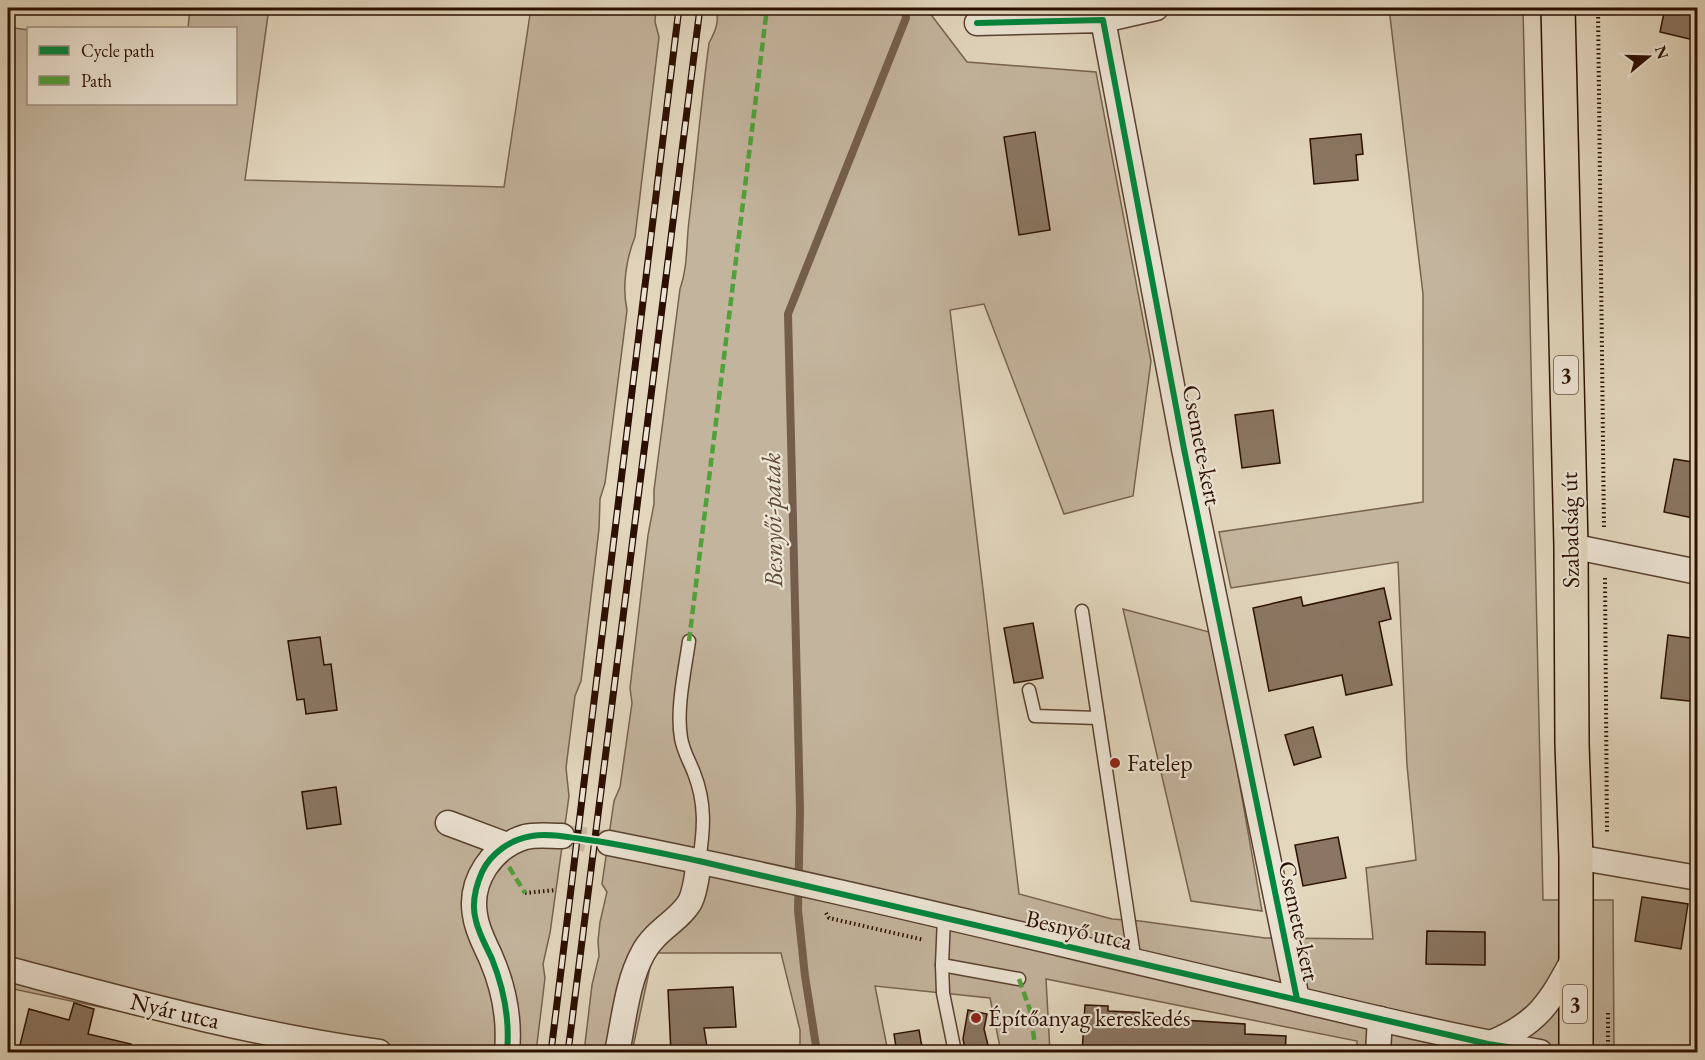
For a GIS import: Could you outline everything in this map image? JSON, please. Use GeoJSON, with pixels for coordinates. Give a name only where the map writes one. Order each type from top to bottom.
{"type":"FeatureCollection","features":[{"type":"Feature","properties":{"kind":"main road","name":"Szabadság út"},"geometry":{"type":"LineString","coordinates":[[1558,8],[1571,546],[1572,744],[1576,857],[1576,1053]]}},
{"type":"Feature","properties":{"kind":"street"},"geometry":{"type":"LineString","coordinates":[[977,23],[1103,20],[1156,8]]}},
{"type":"Feature","properties":{"kind":"street","name":"Csemete-kert"},"geometry":{"type":"LineString","coordinates":[[1103,20],[1184,449],[1297,999]]}},
{"type":"Feature","properties":{"kind":"street"},"geometry":{"type":"LineString","coordinates":[[1571,546],[1698,572]]}},
{"type":"Feature","properties":{"kind":"street"},"geometry":{"type":"LineString","coordinates":[[448,823],[507,845]]}},
{"type":"Feature","properties":{"kind":"street"},"geometry":{"type":"LineString","coordinates":[[507,1053],[506,1003],[475,919],[474,896],[484,869],[494,855],[507,845],[534,835],[562,836]]}},
{"type":"Feature","properties":{"kind":"street","name":"Besnyő utca"},"geometry":{"type":"LineString","coordinates":[[609,843],[945,917],[1495,1048],[1540,1053]]}},
{"type":"Feature","properties":{"kind":"street"},"geometry":{"type":"LineString","coordinates":[[1576,857],[1698,878]]}},
{"type":"Feature","properties":{"kind":"street"},"geometry":{"type":"LineString","coordinates":[[617,1053],[635,971],[653,937],[685,909],[690,901],[699,861]]}},
{"type":"Feature","properties":{"kind":"street"},"geometry":{"type":"LineString","coordinates":[[1495,1048],[1540,1012],[1557,991],[1575,956]]}},
{"type":"Feature","properties":{"kind":"street","name":"Nyár utca"},"geometry":{"type":"LineString","coordinates":[[8,969],[123,1000],[294,1039],[379,1053]]}},
{"type":"Feature","properties":{"kind":"street"},"geometry":{"type":"LineString","coordinates":[[1378,1053],[1380,1020]]}},
{"type":"Feature","properties":{"kind":"lane"},"geometry":{"type":"LineString","coordinates":[[1082,611],[1135,962]]}},
{"type":"Feature","properties":{"kind":"lane"},"geometry":{"type":"LineString","coordinates":[[689,641],[680,723],[681,740],[697,782],[704,810],[699,861]]}},
{"type":"Feature","properties":{"kind":"lane"},"geometry":{"type":"LineString","coordinates":[[1029,690],[1035,716],[1098,718]]}},
{"type":"Feature","properties":{"kind":"lane"},"geometry":{"type":"LineString","coordinates":[[945,917],[943,993],[955,1053]]}},
{"type":"Feature","properties":{"kind":"lane"},"geometry":{"type":"LineString","coordinates":[[942,965],[1020,978]]}},
{"type":"Feature","properties":{"kind":"path"},"geometry":{"type":"LineString","coordinates":[[525,893],[556,890]]}},
{"type":"Feature","properties":{"kind":"shaded area"},"geometry":{"type":"Polygon","coordinates":[[[190,8],[269,8],[245,180],[504,187],[531,8],[656,8],[655,22],[659,37],[635,237],[626,273],[627,310],[605,483],[600,499],[599,529],[581,681],[575,696],[566,768],[569,796],[550,933],[543,964],[545,978],[536,1052],[318,1052],[8,988],[8,27],[27,30],[27,105],[237,105],[237,27],[188,27],[190,8]]]}},
{"type":"Feature","properties":{"kind":"shaded area"},"geometry":{"type":"Polygon","coordinates":[[[716,8],[926,8],[967,62],[1096,72],[1151,361],[1133,496],[1064,514],[984,304],[950,310],[1019,894],[1112,919],[1265,938],[1373,939],[1366,868],[1416,860],[1407,765],[1398,562],[1231,588],[1219,532],[1423,502],[1423,294],[1389,8],[1523,8],[1543,900],[1613,900],[1614,1052],[1357,1052],[1357,1041],[1046,979],[1050,1052],[1001,1052],[990,998],[875,986],[888,1052],[800,1052],[800,1030],[781,953],[653,953],[632,1052],[584,1052],[592,985],[599,956],[600,922],[607,892],[602,884],[614,801],[620,787],[632,703],[630,688],[648,535],[654,504],[680,289],[686,264],[703,88],[709,43],[717,22],[716,8]]]}},
{"type":"Feature","properties":{"kind":"shaded area"},"geometry":{"type":"Polygon","coordinates":[[[1123,609],[1213,633],[1262,911],[1191,901],[1123,609]]]}},
{"type":"Feature","properties":{"kind":"building"},"geometry":{"type":"Polygon","coordinates":[[[1665,8],[1698,8],[1698,41],[1660,32],[1665,8]]]}},
{"type":"Feature","properties":{"kind":"building"},"geometry":{"type":"Polygon","coordinates":[[[1035,132],[1050,230],[1019,235],[1004,137],[1035,132]]]}},
{"type":"Feature","properties":{"kind":"building"},"geometry":{"type":"Polygon","coordinates":[[[1361,134],[1363,154],[1356,155],[1358,180],[1314,184],[1310,139],[1361,134]]]}},
{"type":"Feature","properties":{"kind":"building"},"geometry":{"type":"Polygon","coordinates":[[[1273,410],[1280,463],[1242,468],[1235,415],[1273,410]]]}},
{"type":"Feature","properties":{"kind":"building"},"geometry":{"type":"Polygon","coordinates":[[[1674,459],[1698,463],[1698,519],[1664,512],[1674,459]]]}},
{"type":"Feature","properties":{"kind":"building"},"geometry":{"type":"Polygon","coordinates":[[[1384,588],[1391,619],[1379,622],[1392,685],[1346,695],[1342,675],[1269,691],[1253,608],[1301,597],[1303,606],[1384,588]]]}},
{"type":"Feature","properties":{"kind":"building"},"geometry":{"type":"Polygon","coordinates":[[[1033,623],[1043,678],[1014,683],[1004,628],[1033,623]]]}},
{"type":"Feature","properties":{"kind":"building"},"geometry":{"type":"Polygon","coordinates":[[[1668,635],[1698,639],[1698,702],[1661,698],[1668,635]]]}},
{"type":"Feature","properties":{"kind":"building"},"geometry":{"type":"Polygon","coordinates":[[[320,637],[324,665],[331,664],[337,710],[306,714],[304,699],[297,700],[288,641],[320,637]]]}},
{"type":"Feature","properties":{"kind":"building"},"geometry":{"type":"Polygon","coordinates":[[[1313,727],[1321,757],[1294,765],[1285,735],[1313,727]]]}},
{"type":"Feature","properties":{"kind":"building"},"geometry":{"type":"Polygon","coordinates":[[[336,787],[341,824],[307,829],[302,792],[336,787]]]}},
{"type":"Feature","properties":{"kind":"building"},"geometry":{"type":"Polygon","coordinates":[[[1338,837],[1346,878],[1303,886],[1295,845],[1338,837]]]}},
{"type":"Feature","properties":{"kind":"building"},"geometry":{"type":"Polygon","coordinates":[[[1642,897],[1688,904],[1681,949],[1635,941],[1642,897]]]}},
{"type":"Feature","properties":{"kind":"building"},"geometry":{"type":"Polygon","coordinates":[[[1427,931],[1485,932],[1485,965],[1426,964],[1427,931]]]}},
{"type":"Feature","properties":{"kind":"building"},"geometry":{"type":"Polygon","coordinates":[[[733,987],[736,1027],[704,1028],[708,1053],[671,1053],[668,990],[733,987]]]}},
{"type":"Feature","properties":{"kind":"building"},"geometry":{"type":"Polygon","coordinates":[[[74,1003],[94,1009],[88,1034],[131,1044],[130,1053],[18,1053],[29,1009],[69,1020],[74,1003]]]}},
{"type":"Feature","properties":{"kind":"building"},"geometry":{"type":"Polygon","coordinates":[[[1085,1005],[1108,1006],[1108,1011],[1153,1013],[1152,1018],[1245,1024],[1245,1034],[1286,1036],[1285,1053],[1082,1053],[1085,1005]]]}},
{"type":"Feature","properties":{"kind":"building"},"geometry":{"type":"Polygon","coordinates":[[[968,1010],[987,1014],[984,1029],[990,1053],[966,1053],[963,1039],[968,1010]]]}},
{"type":"Feature","properties":{"kind":"building"},"geometry":{"type":"Polygon","coordinates":[[[919,1030],[923,1053],[897,1053],[894,1034],[919,1030]]]}},
{"type":"Feature","properties":{"kind":"waterway","name":"Besnyői-patak"},"geometry":{"type":"LineString","coordinates":[[817,1052],[805,976],[798,910],[800,810],[788,314],[906,18],[905,8]]}},
{"type":"Feature","properties":{"kind":"tunnel"},"geometry":{"type":"LineString","coordinates":[[562,836],[609,843]]}},
{"type":"Feature","properties":{"kind":"railway"},"geometry":{"type":"LineString","coordinates":[[551,1052],[679,8]]}},
{"type":"Feature","properties":{"kind":"railway"},"geometry":{"type":"LineString","coordinates":[[568,1052],[700,8]]}},
{"type":"Feature","properties":{"kind":"marked path"},"geometry":{"type":"LineString","coordinates":[[689,641],[767,8]]}},
{"type":"Feature","properties":{"kind":"marked path"},"geometry":{"type":"LineString","coordinates":[[509,867],[525,893]]}},
{"type":"Feature","properties":{"kind":"marked path"},"geometry":{"type":"LineString","coordinates":[[1019,979],[1030,1010],[1036,1052]]}},
{"type":"Feature","properties":{"kind":"cycle path"},"geometry":{"type":"LineString","coordinates":[[977,23],[1103,20],[1184,449],[1297,999]]}},
{"type":"Feature","properties":{"kind":"cycle path"},"geometry":{"type":"LineString","coordinates":[[507,1052],[508,1028],[503,993],[492,959],[477,926],[474,896],[482,872],[496,853],[517,840],[544,835],[611,843],[699,861],[1488,1044],[1540,1052]]}},
{"type":"Feature","properties":{"kind":"place","name":"Fatelep"},"geometry":{"type":"Point","coordinates":[1115,763]}},
{"type":"Feature","properties":{"kind":"place","name":"Építőanyag kereskedés"},"geometry":{"type":"Point","coordinates":[976,1018]}}]}
